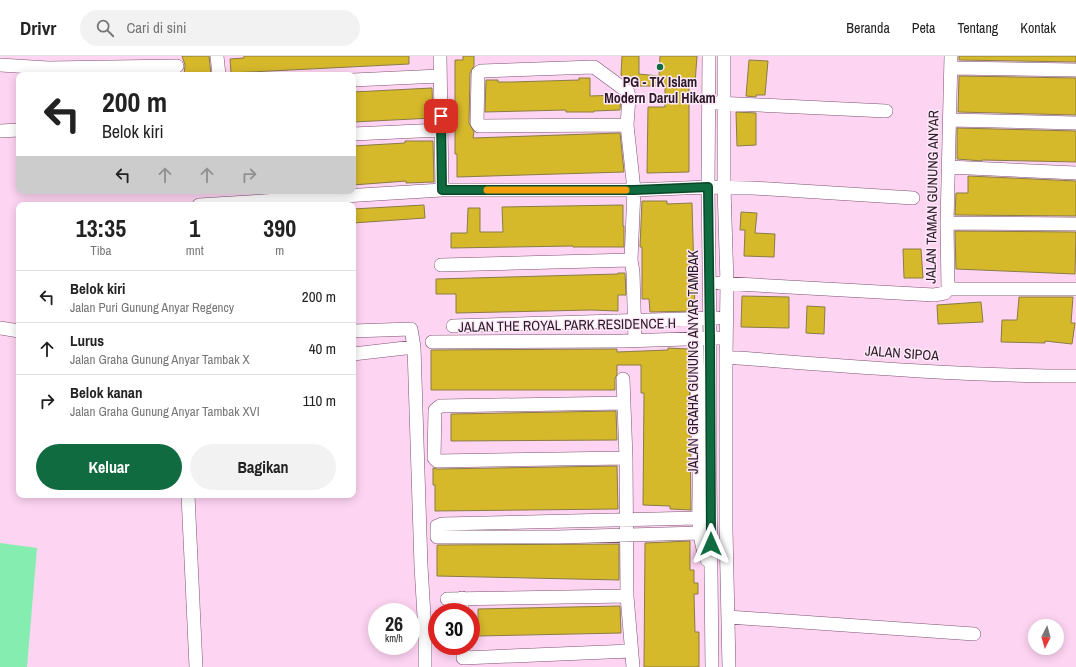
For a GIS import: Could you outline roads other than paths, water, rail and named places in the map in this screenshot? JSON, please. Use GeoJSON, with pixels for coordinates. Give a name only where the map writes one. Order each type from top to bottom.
{"type":"FeatureCollection","features":[{"type":"Feature","properties":{"kind":"street"},"geometry":{"type":"LineString","coordinates":[[217,56],[219,72]]}},
{"type":"Feature","properties":{"kind":"street"},"geometry":{"type":"LineString","coordinates":[[440,56],[442,190]]}},
{"type":"Feature","properties":{"kind":"street","name":"JALAN GRAHA GUNUNG ANYAR TAMBAK"},"geometry":{"type":"LineString","coordinates":[[709,56],[708,187],[712,667]]}},
{"type":"Feature","properties":{"kind":"street"},"geometry":{"type":"LineString","coordinates":[[724,56],[724,188],[727,283],[726,530],[729,667]]}},
{"type":"Feature","properties":{"kind":"street"},"geometry":{"type":"LineString","coordinates":[[951,62],[1076,70]]}},
{"type":"Feature","properties":{"kind":"street","name":"JALAN TAMAN GUNUNG ANYAR"},"geometry":{"type":"LineString","coordinates":[[709,282],[934,295],[945,293],[948,289],[947,223],[951,62]]}},
{"type":"Feature","properties":{"kind":"street"},"geometry":{"type":"LineString","coordinates":[[0,65],[48,68],[177,66]]}},
{"type":"Feature","properties":{"kind":"street"},"geometry":{"type":"LineString","coordinates":[[627,125],[479,126],[477,123],[478,73],[481,71],[594,68],[628,92],[627,125],[634,190],[631,260],[633,272],[635,339]]}},
{"type":"Feature","properties":{"kind":"street"},"geometry":{"type":"LineString","coordinates":[[356,80],[440,76]]}},
{"type":"Feature","properties":{"kind":"street"},"geometry":{"type":"LineString","coordinates":[[709,103],[886,111]]}},
{"type":"Feature","properties":{"kind":"street"},"geometry":{"type":"LineString","coordinates":[[950,120],[1076,123]]}},
{"type":"Feature","properties":{"kind":"street"},"geometry":{"type":"LineString","coordinates":[[0,131],[16,130]]}},
{"type":"Feature","properties":{"kind":"street"},"geometry":{"type":"LineString","coordinates":[[356,134],[441,130]]}},
{"type":"Feature","properties":{"kind":"street"},"geometry":{"type":"LineString","coordinates":[[948,167],[1076,173]]}},
{"type":"Feature","properties":{"kind":"street"},"geometry":{"type":"LineString","coordinates":[[248,202],[442,190],[634,190],[708,187],[753,188],[913,198]]}},
{"type":"Feature","properties":{"kind":"street"},"geometry":{"type":"LineString","coordinates":[[947,223],[1076,224]]}},
{"type":"Feature","properties":{"kind":"street"},"geometry":{"type":"LineString","coordinates":[[441,265],[631,260]]}},
{"type":"Feature","properties":{"kind":"street"},"geometry":{"type":"LineString","coordinates":[[948,289],[1076,289]]}},
{"type":"Feature","properties":{"kind":"street"},"geometry":{"type":"LineString","coordinates":[[452,326],[634,322],[709,318],[726,319]]}},
{"type":"Feature","properties":{"kind":"street"},"geometry":{"type":"LineString","coordinates":[[696,319],[699,481],[698,518],[699,533],[704,553],[711,569]]}},
{"type":"Feature","properties":{"kind":"street"},"geometry":{"type":"LineString","coordinates":[[575,323],[575,340]]}},
{"type":"Feature","properties":{"kind":"street"},"geometry":{"type":"LineString","coordinates":[[0,328],[16,331]]}},
{"type":"Feature","properties":{"kind":"street"},"geometry":{"type":"LineString","coordinates":[[356,331],[411,329],[414,347],[425,667]]}},
{"type":"Feature","properties":{"kind":"street","name":"JALAN THE ROYAL PARK RESIDENCE H"},"geometry":{"type":"LineString","coordinates":[[432,342],[635,339],[696,340],[726,338]]}},
{"type":"Feature","properties":{"kind":"street"},"geometry":{"type":"LineString","coordinates":[[356,354],[414,347]]}},
{"type":"Feature","properties":{"kind":"street","name":"JALAN SIPOA"},"geometry":{"type":"LineString","coordinates":[[726,357],[961,373],[1076,376]]}},
{"type":"Feature","properties":{"kind":"street"},"geometry":{"type":"LineString","coordinates":[[623,379],[628,535],[627,596],[632,667]]}},
{"type":"Feature","properties":{"kind":"street"},"geometry":{"type":"LineString","coordinates":[[624,403],[440,406],[435,410],[434,458],[436,461],[626,458]]}},
{"type":"Feature","properties":{"kind":"street"},"geometry":{"type":"LineString","coordinates":[[188,498],[196,667]]}},
{"type":"Feature","properties":{"kind":"street"},"geometry":{"type":"LineString","coordinates":[[698,518],[627,518],[442,524],[437,526],[437,537],[699,533]]}},
{"type":"Feature","properties":{"kind":"street"},"geometry":{"type":"LineString","coordinates":[[447,599],[627,596]]}},
{"type":"Feature","properties":{"kind":"street"},"geometry":{"type":"LineString","coordinates":[[462,598],[462,603]]}},
{"type":"Feature","properties":{"kind":"street"},"geometry":{"type":"LineString","coordinates":[[728,616],[974,634]]}},
{"type":"Feature","properties":{"kind":"street"},"geometry":{"type":"LineString","coordinates":[[463,657],[631,651]]}},
{"type":"Feature","properties":{"kind":"place","name":"PG - TK Islam Modern Darul Hikam"},"geometry":{"type":"Point","coordinates":[660,67]}}]}
